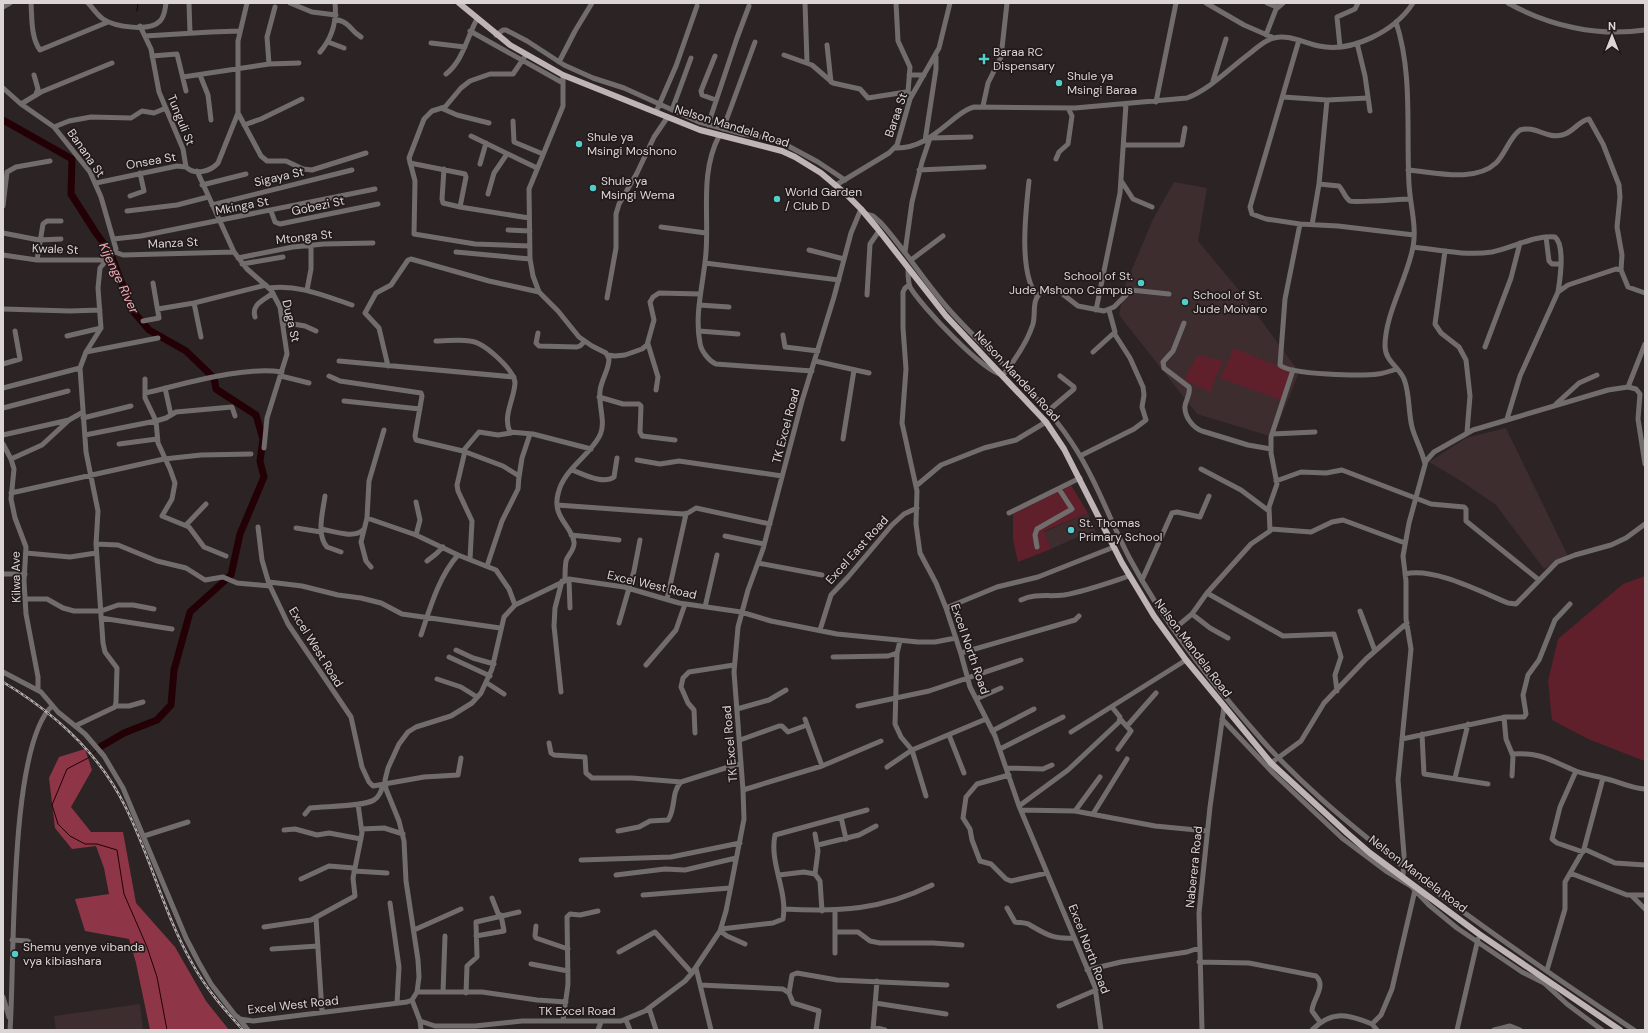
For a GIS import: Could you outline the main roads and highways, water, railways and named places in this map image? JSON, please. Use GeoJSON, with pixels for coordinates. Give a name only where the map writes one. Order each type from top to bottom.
{"type":"FeatureCollection","features":[{"type":"Feature","properties":{"kind":"main road","name":"Nelson Mandela Road"},"geometry":{"type":"LineString","coordinates":[[459,3],[496,35],[526,55],[563,75],[656,112],[667,118],[719,136],[782,151],[806,164],[836,185],[864,211],[946,316],[1046,422],[1057,437],[1080,478],[1129,576],[1154,616],[1186,660],[1271,763],[1355,841],[1479,934],[1620,1030]]}},
{"type":"Feature","properties":{"kind":"waterway"},"geometry":{"type":"LineString","coordinates":[[137,11],[138,3]]}},
{"type":"Feature","properties":{"kind":"waterway","name":"Kijenge River"},"geometry":{"type":"LineString","coordinates":[[3,120],[72,159],[71,194],[110,252],[132,310],[149,330],[186,351],[214,378],[216,389],[256,415],[263,439],[260,461],[264,477],[240,534],[231,575],[190,612],[174,670],[171,705],[157,720],[124,733],[100,747]]}},
{"type":"Feature","properties":{"kind":"waterway","name":"Kijenge River"},"geometry":{"type":"LineString","coordinates":[[97,750],[88,758],[67,769],[52,805],[58,824],[70,836],[85,844],[97,844],[117,850],[124,894],[147,947],[157,977],[167,1030]]}},
{"type":"Feature","properties":{"kind":"railway"},"geometry":{"type":"LineString","coordinates":[[3,682],[22,694],[57,721],[74,736],[103,770],[115,788],[135,827],[165,906],[192,963],[209,990],[243,1030]]}},
{"type":"Feature","properties":{"kind":"place","name":"Baraa RC Dispensary"},"geometry":{"type":"Point","coordinates":[984,59]}},
{"type":"Feature","properties":{"kind":"place","name":"Shule ya Msingi Baraa"},"geometry":{"type":"Point","coordinates":[1059,83]}},
{"type":"Feature","properties":{"kind":"place","name":"Shule ya Msingi Moshono"},"geometry":{"type":"Point","coordinates":[579,144]}},
{"type":"Feature","properties":{"kind":"place","name":"Shule ya Msingi Wema"},"geometry":{"type":"Point","coordinates":[593,188]}},
{"type":"Feature","properties":{"kind":"place","name":"World Garden / Club D"},"geometry":{"type":"Point","coordinates":[777,199]}},
{"type":"Feature","properties":{"kind":"place","name":"School of St. Jude Mshono Campus"},"geometry":{"type":"Point","coordinates":[1141,283]}},
{"type":"Feature","properties":{"kind":"place","name":"School of St. Jude Moivaro"},"geometry":{"type":"Point","coordinates":[1185,302]}},
{"type":"Feature","properties":{"kind":"place","name":"St. Thomas Primary School"},"geometry":{"type":"Point","coordinates":[1071,530]}},
{"type":"Feature","properties":{"kind":"place","name":"Shemu yenye vibanda vya kibiashara"},"geometry":{"type":"Point","coordinates":[15,954]}}]}
